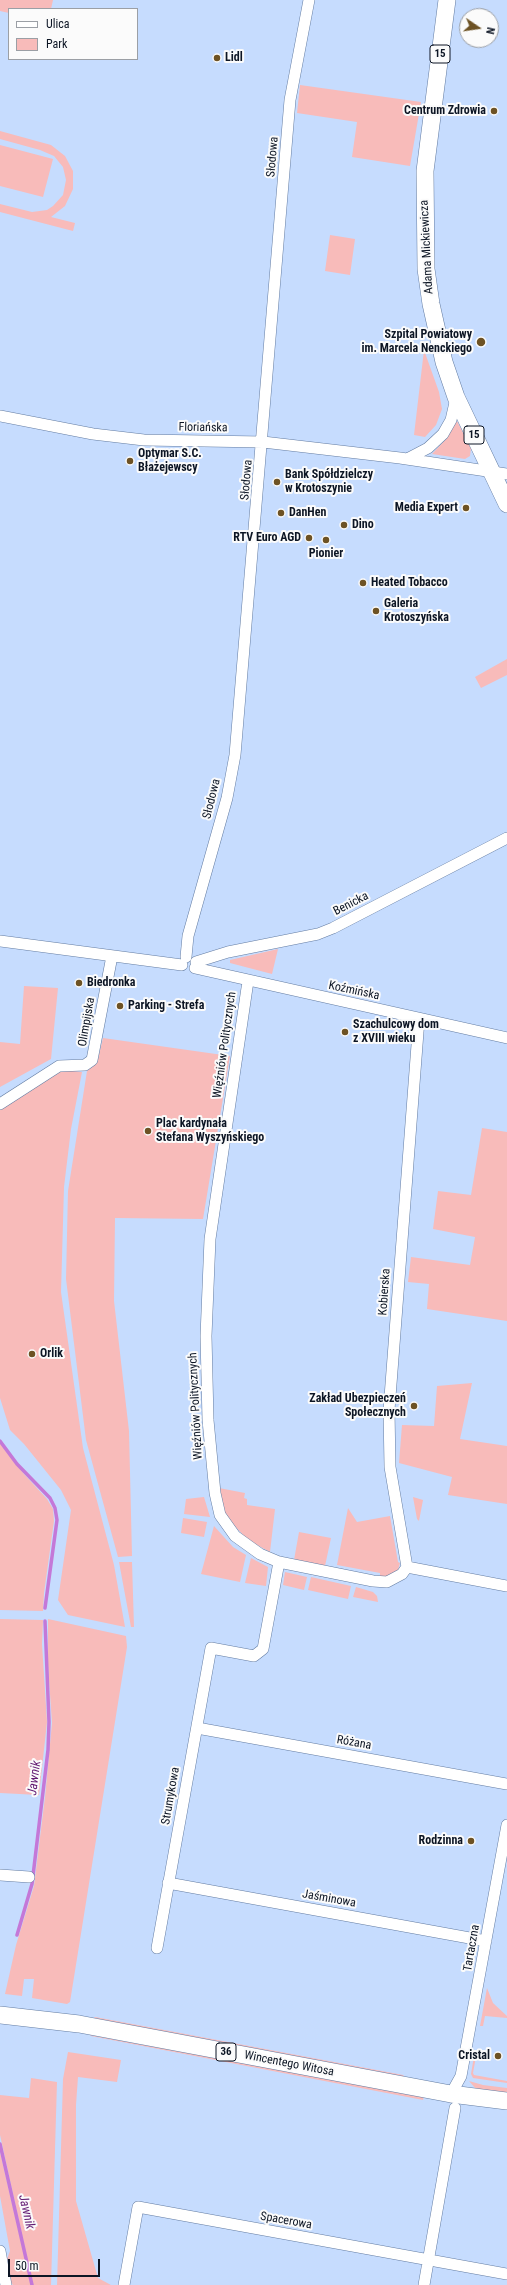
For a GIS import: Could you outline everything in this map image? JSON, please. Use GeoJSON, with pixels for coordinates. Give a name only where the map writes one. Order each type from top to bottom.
{"type":"FeatureCollection","features":[{"type":"Feature","properties":{"kind":"main road","name":"Adama Mickiewicza"},"geometry":{"type":"LineString","coordinates":[[447,0],[425,171],[425,247],[431,304],[437,335],[456,397],[500,473],[507,504]]}},
{"type":"Feature","properties":{"kind":"main road","name":"Wincentego Witosa"},"geometry":{"type":"LineString","coordinates":[[0,2014],[79,2024],[453,2101],[469,2097],[507,2101]]}},
{"type":"Feature","properties":{"kind":"street","name":"Słodowa"},"geometry":{"type":"LineString","coordinates":[[190,963],[188,936],[227,798],[235,755],[290,100],[309,0]]}},
{"type":"Feature","properties":{"kind":"street"},"geometry":{"type":"LineString","coordinates":[[407,459],[428,448],[443,434],[451,420],[456,397]]}},
{"type":"Feature","properties":{"kind":"street","name":"Floriańska"},"geometry":{"type":"LineString","coordinates":[[0,416],[93,434],[144,440],[262,442],[407,459],[500,473]]}},
{"type":"Feature","properties":{"kind":"street","name":"Benicka"},"geometry":{"type":"LineString","coordinates":[[190,963],[228,952],[318,934],[333,928],[507,838]]}},
{"type":"Feature","properties":{"kind":"street","name":"Koźmińska"},"geometry":{"type":"LineString","coordinates":[[0,941],[107,955],[190,963],[248,981],[507,1038]]}},
{"type":"Feature","properties":{"kind":"street","name":"Olimpijska"},"geometry":{"type":"LineString","coordinates":[[0,1104],[59,1066],[85,1065],[92,1060],[107,955]]}},
{"type":"Feature","properties":{"kind":"street","name":"Więźniów Politycznych"},"geometry":{"type":"LineString","coordinates":[[248,981],[210,1239],[206,1336],[208,1420],[214,1493],[220,1515],[235,1536],[260,1554],[279,1562],[387,1582],[402,1574],[407,1567]]}},
{"type":"Feature","properties":{"kind":"street","name":"Kobierska"},"geometry":{"type":"LineString","coordinates":[[407,1567],[390,1467],[389,1410],[419,1019]]}},
{"type":"Feature","properties":{"kind":"street","name":"Strumykowa"},"geometry":{"type":"LineString","coordinates":[[157,1948],[211,1648],[254,1656],[263,1649],[279,1562]]}},
{"type":"Feature","properties":{"kind":"street"},"geometry":{"type":"LineString","coordinates":[[407,1567],[507,1586]]}},
{"type":"Feature","properties":{"kind":"street","name":"Różana"},"geometry":{"type":"LineString","coordinates":[[197,1728],[507,1784]]}},
{"type":"Feature","properties":{"kind":"street","name":"Tartaczna"},"geometry":{"type":"LineString","coordinates":[[424,2285],[453,2101],[461,2076],[507,1825]]}},
{"type":"Feature","properties":{"kind":"street"},"geometry":{"type":"LineString","coordinates":[[0,1875],[29,1877]]}},
{"type":"Feature","properties":{"kind":"street","name":"Jaśminowa"},"geometry":{"type":"LineString","coordinates":[[168,1883],[486,1941]]}},
{"type":"Feature","properties":{"kind":"street"},"geometry":{"type":"LineString","coordinates":[[461,2076],[469,2097]]}},
{"type":"Feature","properties":{"kind":"street","name":"Spacerowa"},"geometry":{"type":"LineString","coordinates":[[124,2285],[138,2207],[507,2274]]}},
{"type":"Feature","properties":{"kind":"street"},"geometry":{"type":"LineString","coordinates":[[0,2251],[6,2285]]}},
{"type":"Feature","properties":{"kind":"green space"},"geometry":{"type":"Polygon","coordinates":[[[0,0],[53,0],[51,8],[8,8],[8,13],[0,11],[0,0]]]}},
{"type":"Feature","properties":{"kind":"green space"},"geometry":{"type":"Polygon","coordinates":[[[300,85],[421,102],[410,166],[352,157],[357,122],[297,113],[300,85]]]}},
{"type":"Feature","properties":{"kind":"green space"},"geometry":{"type":"Polygon","coordinates":[[[0,131],[51,145],[65,156],[73,171],[73,189],[65,206],[51,217],[75,223],[73,231],[0,212],[0,204],[32,212],[47,210],[63,195],[66,180],[63,167],[54,156],[40,150],[0,139],[0,131]]]}},
{"type":"Feature","properties":{"kind":"green space"},"geometry":{"type":"Polygon","coordinates":[[[0,145],[53,159],[43,197],[0,186],[0,145]]]}},
{"type":"Feature","properties":{"kind":"green space"},"geometry":{"type":"Polygon","coordinates":[[[330,235],[355,239],[350,275],[325,271],[330,235]]]}},
{"type":"Feature","properties":{"kind":"green space"},"geometry":{"type":"Polygon","coordinates":[[[424,350],[439,392],[442,409],[436,425],[425,437],[414,435],[424,350]]]}},
{"type":"Feature","properties":{"kind":"green space"},"geometry":{"type":"Polygon","coordinates":[[[457,421],[471,448],[470,456],[465,459],[432,454],[447,438],[454,423],[457,421]]]}},
{"type":"Feature","properties":{"kind":"green space"},"geometry":{"type":"Polygon","coordinates":[[[507,659],[507,675],[481,688],[475,677],[507,659]]]}},
{"type":"Feature","properties":{"kind":"green space"},"geometry":{"type":"Polygon","coordinates":[[[278,949],[272,974],[230,963],[230,960],[278,949]]]}},
{"type":"Feature","properties":{"kind":"green space"},"geometry":{"type":"Polygon","coordinates":[[[24,986],[58,988],[51,1059],[0,1087],[0,1042],[20,1044],[24,986]]]}},
{"type":"Feature","properties":{"kind":"green space","name":"Plac kardynała Stefana Wyszyńskiego"},"geometry":{"type":"Polygon","coordinates":[[[103,1038],[230,1056],[203,1219],[115,1218],[114,1301],[129,1431],[132,1556],[118,1557],[86,1440],[66,1279],[68,1191],[87,1071],[97,1063],[103,1038]]]}},
{"type":"Feature","properties":{"kind":"green space"},"geometry":{"type":"Polygon","coordinates":[[[63,1070],[82,1072],[71,1129],[64,1187],[61,1292],[83,1448],[114,1565],[125,1627],[68,1615],[58,1600],[71,1510],[61,1490],[24,1444],[10,1430],[0,1398],[0,1110],[63,1070]]]}},
{"type":"Feature","properties":{"kind":"green space"},"geometry":{"type":"Polygon","coordinates":[[[482,1128],[507,1132],[507,1321],[427,1309],[429,1284],[408,1282],[411,1257],[470,1265],[475,1237],[433,1229],[438,1191],[471,1195],[482,1128]]]}},
{"type":"Feature","properties":{"kind":"green space"},"geometry":{"type":"Polygon","coordinates":[[[472,1383],[460,1439],[507,1446],[507,1504],[448,1495],[452,1477],[399,1463],[402,1425],[434,1426],[437,1386],[472,1383]]]}},
{"type":"Feature","properties":{"kind":"green space"},"geometry":{"type":"Polygon","coordinates":[[[0,1443],[24,1474],[47,1499],[53,1509],[54,1521],[43,1611],[0,1610],[0,1443]]]}},
{"type":"Feature","properties":{"kind":"green space"},"geometry":{"type":"Polygon","coordinates":[[[219,1488],[245,1493],[244,1498],[247,1499],[247,1505],[275,1509],[270,1552],[248,1540],[228,1519],[223,1510],[219,1488]]]}},
{"type":"Feature","properties":{"kind":"green space"},"geometry":{"type":"Polygon","coordinates":[[[204,1497],[210,1517],[184,1514],[186,1499],[204,1497]]]}},
{"type":"Feature","properties":{"kind":"green space"},"geometry":{"type":"Polygon","coordinates":[[[413,1497],[423,1500],[419,1521],[417,1519],[413,1497]]]}},
{"type":"Feature","properties":{"kind":"green space"},"geometry":{"type":"Polygon","coordinates":[[[348,1508],[357,1522],[390,1516],[398,1562],[400,1563],[398,1570],[391,1576],[380,1577],[380,1573],[337,1565],[348,1508]]]}},
{"type":"Feature","properties":{"kind":"green space"},"geometry":{"type":"Polygon","coordinates":[[[183,1518],[207,1522],[204,1537],[181,1533],[183,1518]]]}},
{"type":"Feature","properties":{"kind":"green space"},"geometry":{"type":"Polygon","coordinates":[[[214,1526],[233,1547],[246,1555],[240,1582],[201,1574],[214,1526]]]}},
{"type":"Feature","properties":{"kind":"green space"},"geometry":{"type":"Polygon","coordinates":[[[299,1532],[331,1538],[325,1566],[294,1560],[299,1532]]]}},
{"type":"Feature","properties":{"kind":"green space"},"geometry":{"type":"Polygon","coordinates":[[[251,1558],[268,1567],[266,1586],[245,1583],[251,1558]]]}},
{"type":"Feature","properties":{"kind":"green space"},"geometry":{"type":"Polygon","coordinates":[[[119,1562],[132,1562],[134,1627],[131,1627],[119,1562]]]}},
{"type":"Feature","properties":{"kind":"green space"},"geometry":{"type":"Polygon","coordinates":[[[285,1572],[307,1577],[304,1590],[283,1585],[285,1572]]]}},
{"type":"Feature","properties":{"kind":"green space"},"geometry":{"type":"Polygon","coordinates":[[[311,1577],[351,1586],[348,1599],[308,1590],[311,1577]]]}},
{"type":"Feature","properties":{"kind":"green space"},"geometry":{"type":"Polygon","coordinates":[[[356,1587],[373,1592],[377,1596],[378,1602],[353,1597],[356,1587]]]}},
{"type":"Feature","properties":{"kind":"green space"},"geometry":{"type":"Polygon","coordinates":[[[0,1619],[43,1620],[42,1644],[47,1722],[39,1795],[0,1793],[0,1619]]]}},
{"type":"Feature","properties":{"kind":"green space"},"geometry":{"type":"Polygon","coordinates":[[[48,1619],[126,1636],[127,1647],[70,2002],[67,2004],[32,1998],[34,1979],[24,1979],[22,1996],[5,1994],[16,1945],[34,1886],[45,1797],[52,1723],[48,1665],[48,1619]]]}},
{"type":"Feature","properties":{"kind":"green space"},"geometry":{"type":"Polygon","coordinates":[[[487,1988],[493,2003],[507,2016],[507,2018],[485,2016],[483,2026],[480,2026],[487,1988]]]}},
{"type":"Feature","properties":{"kind":"green space"},"geometry":{"type":"Polygon","coordinates":[[[95,2017],[403,2075],[405,2077],[93,2019],[95,2017]]]}},
{"type":"Feature","properties":{"kind":"green space"},"geometry":{"type":"Polygon","coordinates":[[[90,2035],[424,2096],[423,2100],[90,2035]]]}},
{"type":"Feature","properties":{"kind":"green space"},"geometry":{"type":"Polygon","coordinates":[[[475,2050],[477,2051],[473,2073],[474,2075],[507,2081],[507,2083],[473,2078],[471,2074],[475,2050]]]}},
{"type":"Feature","properties":{"kind":"green space"},"geometry":{"type":"Polygon","coordinates":[[[68,2052],[121,2060],[117,2082],[78,2077],[76,2105],[76,2201],[98,2278],[111,2285],[57,2285],[63,2079],[68,2052]]]}},
{"type":"Feature","properties":{"kind":"green space"},"geometry":{"type":"Polygon","coordinates":[[[31,2078],[57,2082],[51,2285],[33,2285],[0,2135],[0,2095],[29,2098],[31,2078]]]}},
{"type":"Feature","properties":{"kind":"green space"},"geometry":{"type":"Polygon","coordinates":[[[469,2081],[483,2085],[507,2088],[507,2093],[476,2089],[469,2081]]]}},
{"type":"Feature","properties":{"kind":"green space"},"geometry":{"type":"Polygon","coordinates":[[[0,2152],[31,2285],[13,2285],[11,2283],[7,2259],[10,2251],[0,2196],[0,2152]]]}},
{"type":"Feature","properties":{"kind":"waterway","name":"Jawnik"},"geometry":{"type":"LineString","coordinates":[[0,1441],[17,1464],[50,1498],[55,1508],[57,1520],[45,1608]]}},
{"type":"Feature","properties":{"kind":"waterway","name":"Jawnik"},"geometry":{"type":"LineString","coordinates":[[17,1935],[32,1884],[48,1750],[49,1722],[45,1621]]}},
{"type":"Feature","properties":{"kind":"waterway","name":"Jawnik"},"geometry":{"type":"LineString","coordinates":[[0,2144],[32,2285]]}},
{"type":"Feature","properties":{"kind":"place","name":"Lidl"},"geometry":{"type":"Point","coordinates":[217,58]}},
{"type":"Feature","properties":{"kind":"place","name":"Centrum Zdrowia"},"geometry":{"type":"Point","coordinates":[494,111]}},
{"type":"Feature","properties":{"kind":"place","name":"Szpital Powiatowy im. Marcela Nenckiego"},"geometry":{"type":"Point","coordinates":[481,342]}},
{"type":"Feature","properties":{"kind":"place","name":"Optymar S.C. Błażejewscy"},"geometry":{"type":"Point","coordinates":[130,461]}},
{"type":"Feature","properties":{"kind":"place","name":"Bank Spółdzielczy w Krotoszynie"},"geometry":{"type":"Point","coordinates":[277,482]}},
{"type":"Feature","properties":{"kind":"place","name":"Media Expert"},"geometry":{"type":"Point","coordinates":[466,508]}},
{"type":"Feature","properties":{"kind":"place","name":"DanHen"},"geometry":{"type":"Point","coordinates":[281,513]}},
{"type":"Feature","properties":{"kind":"place","name":"Dino"},"geometry":{"type":"Point","coordinates":[344,525]}},
{"type":"Feature","properties":{"kind":"place","name":"RTV Euro AGD"},"geometry":{"type":"Point","coordinates":[309,538]}},
{"type":"Feature","properties":{"kind":"place","name":"Pionier"},"geometry":{"type":"Point","coordinates":[326,540]}},
{"type":"Feature","properties":{"kind":"place","name":"Heated Tobacco"},"geometry":{"type":"Point","coordinates":[363,583]}},
{"type":"Feature","properties":{"kind":"place","name":"Galeria Krotoszyńska"},"geometry":{"type":"Point","coordinates":[376,611]}},
{"type":"Feature","properties":{"kind":"place","name":"Biedronka"},"geometry":{"type":"Point","coordinates":[79,983]}},
{"type":"Feature","properties":{"kind":"place","name":"Parking - Strefa"},"geometry":{"type":"Point","coordinates":[120,1006]}},
{"type":"Feature","properties":{"kind":"place","name":"Szachulcowy dom z XVIII wieku"},"geometry":{"type":"Point","coordinates":[345,1032]}},
{"type":"Feature","properties":{"kind":"place","name":"Plac kardynała Stefana Wyszyńskiego"},"geometry":{"type":"Point","coordinates":[148,1131]}},
{"type":"Feature","properties":{"kind":"place","name":"Orlik"},"geometry":{"type":"Point","coordinates":[32,1354]}},
{"type":"Feature","properties":{"kind":"place","name":"Zakład Ubezpieczeń Społecznych"},"geometry":{"type":"Point","coordinates":[414,1406]}},
{"type":"Feature","properties":{"kind":"place","name":"Rodzinna"},"geometry":{"type":"Point","coordinates":[471,1841]}},
{"type":"Feature","properties":{"kind":"place","name":"Cristal"},"geometry":{"type":"Point","coordinates":[498,2056]}}]}
